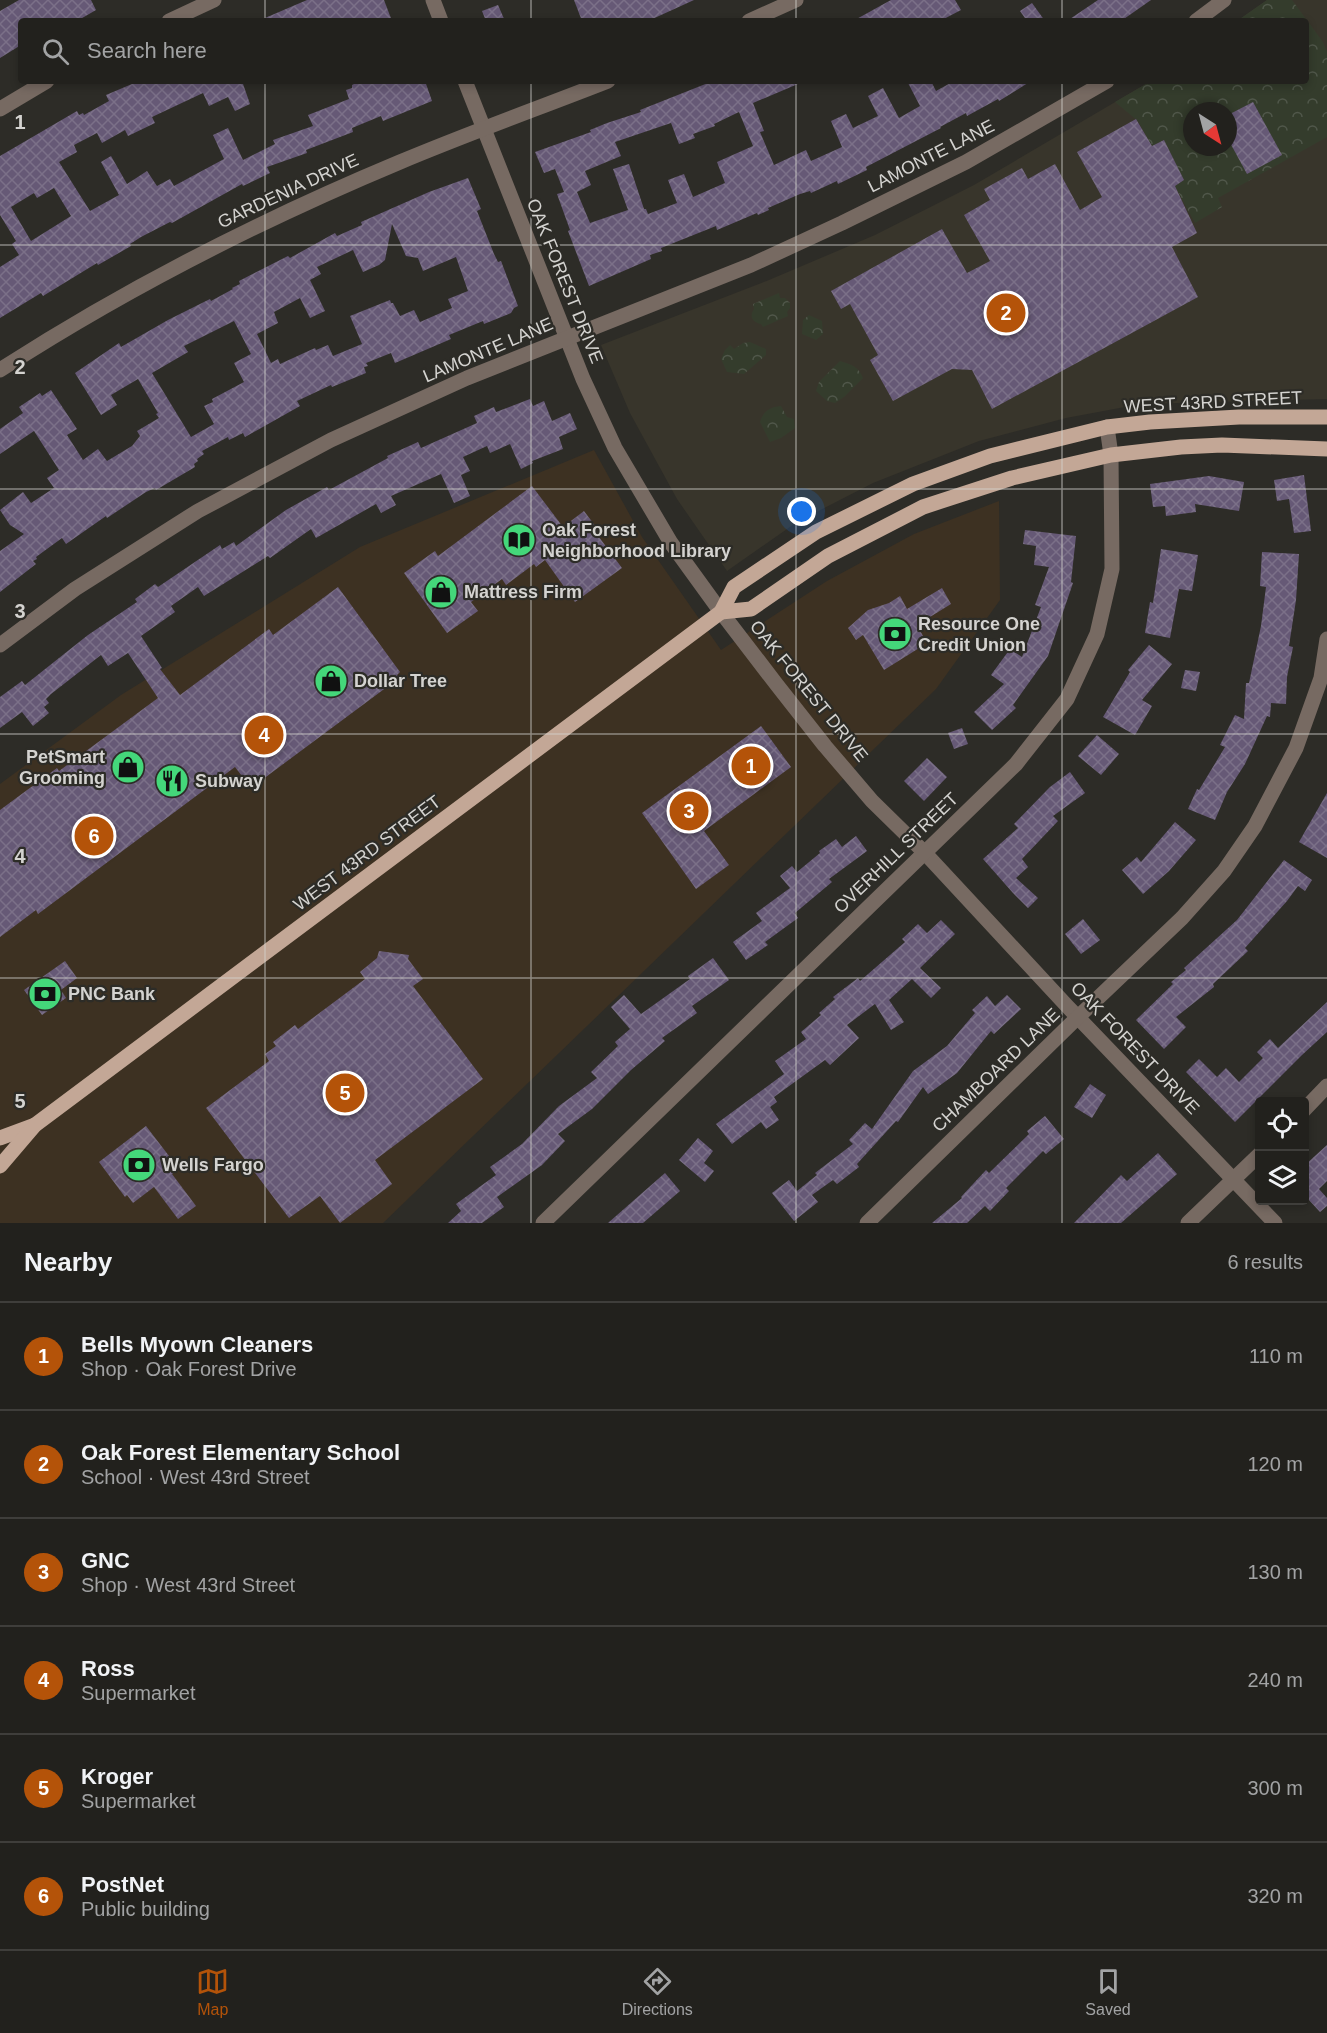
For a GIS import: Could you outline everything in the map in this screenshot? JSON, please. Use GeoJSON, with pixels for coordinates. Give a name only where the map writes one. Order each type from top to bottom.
{"type":"FeatureCollection","features":[{"type":"Feature","properties":{"kind":"main road","name":"WEST 43RD STREET"},"geometry":{"type":"LineString","coordinates":[[0,1166],[35,1125],[721,612],[734,587],[816,532],[914,484],[990,456],[1107,427],[1239,417],[1327,417]]}},
{"type":"Feature","properties":{"kind":"main road"},"geometry":{"type":"LineString","coordinates":[[721,612],[751,609],[828,556],[923,507],[1012,478],[1111,455],[1181,447],[1222,445],[1327,449]]}},
{"type":"Feature","properties":{"kind":"main road","name":"WEST 43RD STREET"},"geometry":{"type":"LineString","coordinates":[[0,1138],[35,1125]]}},
{"type":"Feature","properties":{"kind":"street"},"geometry":{"type":"LineString","coordinates":[[175,18],[214,0]]}},
{"type":"Feature","properties":{"kind":"street"},"geometry":{"type":"LineString","coordinates":[[433,0],[440,18]]}},
{"type":"Feature","properties":{"kind":"street"},"geometry":{"type":"LineString","coordinates":[[756,18],[796,0]]}},
{"type":"Feature","properties":{"kind":"street"},"geometry":{"type":"LineString","coordinates":[[1200,18],[1224,0]]}},
{"type":"Feature","properties":{"kind":"street"},"geometry":{"type":"LineString","coordinates":[[0,109],[42,84]]}},
{"type":"Feature","properties":{"kind":"street","name":"OAK FOREST DRIVE"},"geometry":{"type":"LineString","coordinates":[[466,84],[583,379],[615,448],[671,543],[721,612],[825,746],[872,801],[924,852],[1275,1223]]}},
{"type":"Feature","properties":{"kind":"street","name":"GARDENIA DRIVE"},"geometry":{"type":"LineString","coordinates":[[0,370],[104,307],[190,259],[288,211],[401,161],[600,84]]}},
{"type":"Feature","properties":{"kind":"street","name":"LAMONTE LANE"},"geometry":{"type":"LineString","coordinates":[[0,645],[75,589],[198,511],[331,440],[467,378],[751,265],[842,223],[966,162],[1102,84]]}},
{"type":"Feature","properties":{"kind":"street","name":"OVERHILL STREET"},"geometry":{"type":"LineString","coordinates":[[543,1223],[1016,764],[1067,699],[1097,634],[1112,569],[1111,455],[1107,427]]}},
{"type":"Feature","properties":{"kind":"street","name":"CHAMBOARD LANE"},"geometry":{"type":"LineString","coordinates":[[867,1223],[1182,918],[1224,871],[1255,826],[1296,748],[1321,678],[1327,639]]}},
{"type":"Feature","properties":{"kind":"street"},"geometry":{"type":"LineString","coordinates":[[1309,1106],[1327,1086]]}},
{"type":"Feature","properties":{"kind":"street"},"geometry":{"type":"LineString","coordinates":[[1188,1223],[1255,1159]]}},
{"type":"Feature","properties":{"kind":"shaded area"},"geometry":{"type":"Polygon","coordinates":[[[1267,0],[1327,0],[1327,399],[1141,404],[1066,418],[979,441],[873,483],[797,522],[727,571],[677,499],[630,413],[601,345],[769,280],[875,235],[974,185],[1146,84],[1309,84],[1309,18],[1241,18],[1267,0]]]}},
{"type":"Feature","properties":{"kind":"shaded area"},"geometry":{"type":"Polygon","coordinates":[[[594,450],[642,537],[721,650],[827,581],[914,534],[999,501],[1000,600],[936,689],[383,1223],[0,1223],[0,784],[121,695],[360,547],[594,450]]]}},
{"type":"Feature","properties":{"kind":"green space"},"geometry":{"type":"Polygon","coordinates":[[[1267,0],[1292,0],[1305,18],[1241,18],[1267,0]]]}},
{"type":"Feature","properties":{"kind":"green space"},"geometry":{"type":"Polygon","coordinates":[[[1309,23],[1323,42],[1327,52],[1327,137],[1218,198],[1222,207],[1195,223],[1175,186],[1184,180],[1164,140],[1152,146],[1138,121],[1115,102],[1146,84],[1309,84],[1309,23]]]}},
{"type":"Feature","properties":{"kind":"green space"},"geometry":{"type":"Polygon","coordinates":[[[779,293],[780,298],[785,298],[790,303],[788,316],[763,327],[755,322],[752,318],[753,304],[779,293]]]}},
{"type":"Feature","properties":{"kind":"green space"},"geometry":{"type":"Polygon","coordinates":[[[809,315],[822,321],[823,334],[816,340],[802,334],[803,320],[809,315]]]}},
{"type":"Feature","properties":{"kind":"green space"},"geometry":{"type":"Polygon","coordinates":[[[750,342],[766,349],[766,355],[744,374],[727,372],[721,359],[725,350],[730,345],[734,349],[743,343],[750,342]]]}},
{"type":"Feature","properties":{"kind":"green space"},"geometry":{"type":"Polygon","coordinates":[[[840,361],[854,366],[863,378],[835,403],[827,401],[816,391],[819,382],[840,361]]]}},
{"type":"Feature","properties":{"kind":"green space"},"geometry":{"type":"Polygon","coordinates":[[[781,406],[787,417],[794,419],[795,428],[781,438],[770,442],[760,422],[767,411],[781,406]]]}},
{"type":"Feature","properties":{"kind":"building"},"geometry":{"type":"Polygon","coordinates":[[[19,0],[91,0],[96,10],[82,18],[18,18],[18,47],[0,58],[0,11],[19,0]]]}},
{"type":"Feature","properties":{"kind":"building"},"geometry":{"type":"Polygon","coordinates":[[[307,0],[384,0],[391,18],[265,18],[307,0]]]}},
{"type":"Feature","properties":{"kind":"building"},"geometry":{"type":"Polygon","coordinates":[[[574,0],[694,0],[655,18],[581,18],[574,0]]]}},
{"type":"Feature","properties":{"kind":"building"},"geometry":{"type":"Polygon","coordinates":[[[891,0],[955,0],[961,10],[946,18],[858,18],[891,0]]]}},
{"type":"Feature","properties":{"kind":"building"},"geometry":{"type":"Polygon","coordinates":[[[1098,0],[1151,0],[1125,18],[1071,18],[1098,0]]]}},
{"type":"Feature","properties":{"kind":"building"},"geometry":{"type":"Polygon","coordinates":[[[1032,3],[1043,18],[1025,18],[1020,11],[1032,3]]]}},
{"type":"Feature","properties":{"kind":"building"},"geometry":{"type":"Polygon","coordinates":[[[498,5],[504,18],[485,18],[482,11],[498,5]]]}},
{"type":"Feature","properties":{"kind":"building"},"geometry":{"type":"Polygon","coordinates":[[[132,84],[243,84],[250,104],[235,111],[228,97],[209,106],[203,93],[152,117],[155,123],[128,136],[125,130],[102,143],[97,133],[74,145],[77,152],[59,162],[90,211],[119,195],[101,162],[111,156],[127,184],[147,171],[157,186],[170,179],[174,186],[224,159],[213,135],[228,128],[243,160],[275,144],[273,140],[313,126],[308,115],[349,99],[346,90],[352,88],[354,84],[426,84],[432,101],[383,121],[381,116],[352,128],[353,132],[306,150],[307,153],[267,167],[270,173],[243,186],[242,184],[172,223],[141,237],[130,244],[131,246],[98,265],[97,263],[43,296],[41,293],[0,318],[0,267],[19,255],[12,244],[16,241],[0,215],[0,156],[77,111],[79,115],[83,113],[84,115],[109,101],[106,95],[132,84]],[[54,188],[37,198],[34,193],[11,207],[31,241],[71,216],[54,188]]]}},
{"type":"Feature","properties":{"kind":"building"},"geometry":{"type":"Polygon","coordinates":[[[705,84],[798,84],[753,103],[764,131],[760,132],[774,165],[806,150],[811,161],[842,147],[831,121],[846,114],[853,128],[878,116],[868,96],[883,88],[899,118],[920,106],[909,84],[932,84],[936,91],[949,84],[1026,84],[999,101],[998,99],[967,116],[966,113],[866,167],[867,170],[838,184],[837,181],[811,193],[810,191],[800,194],[758,215],[757,213],[717,230],[716,226],[661,248],[662,251],[650,255],[651,259],[589,286],[557,194],[564,192],[555,169],[544,173],[535,152],[641,112],[640,110],[705,84]],[[739,112],[714,124],[715,126],[693,134],[695,138],[679,144],[671,123],[615,142],[621,156],[585,171],[591,185],[577,192],[590,223],[628,210],[613,169],[629,164],[644,209],[648,214],[677,203],[668,180],[684,174],[693,197],[725,183],[717,162],[753,146],[739,112]]]}},
{"type":"Feature","properties":{"kind":"building"},"geometry":{"type":"Polygon","coordinates":[[[1253,102],[1282,155],[1247,174],[1237,156],[1237,110],[1253,102]]]}},
{"type":"Feature","properties":{"kind":"building"},"geometry":{"type":"Polygon","coordinates":[[[1136,119],[1152,146],[1164,140],[1184,180],[1175,186],[1197,233],[1172,247],[1198,297],[992,409],[972,370],[952,369],[893,401],[870,360],[878,355],[850,304],[841,309],[831,291],[942,229],[967,273],[990,261],[964,215],[990,200],[984,189],[1022,168],[1028,179],[1055,164],[1080,210],[1102,197],[1077,152],[1136,119]]]}},
{"type":"Feature","properties":{"kind":"building"},"geometry":{"type":"Polygon","coordinates":[[[468,178],[481,209],[477,211],[494,254],[498,262],[501,261],[518,306],[511,313],[484,324],[483,321],[449,335],[451,339],[395,363],[391,353],[366,363],[368,366],[364,367],[366,373],[332,387],[331,385],[297,401],[300,406],[245,437],[243,433],[229,440],[228,437],[202,451],[204,454],[197,459],[195,467],[156,490],[155,488],[146,492],[66,544],[62,538],[36,557],[37,559],[33,561],[36,564],[0,592],[0,551],[24,534],[10,525],[0,510],[23,492],[31,503],[54,488],[47,478],[59,470],[34,431],[0,454],[0,429],[23,413],[19,407],[40,393],[42,396],[51,390],[77,429],[67,435],[83,460],[98,449],[107,461],[132,446],[140,436],[137,431],[159,418],[156,414],[158,413],[138,379],[111,395],[117,405],[101,415],[75,373],[119,343],[121,347],[168,320],[210,299],[211,301],[240,284],[239,281],[288,256],[290,258],[335,233],[337,236],[362,225],[361,222],[429,192],[468,178]],[[392,224],[385,260],[379,265],[363,272],[353,250],[317,267],[321,274],[310,280],[325,311],[310,318],[300,298],[274,312],[278,323],[257,334],[271,363],[278,359],[280,364],[315,348],[316,350],[328,345],[333,356],[362,344],[350,316],[390,300],[400,316],[414,310],[420,322],[452,308],[448,299],[468,291],[456,257],[423,271],[418,258],[406,256],[392,224]],[[234,321],[184,346],[188,352],[152,373],[191,437],[214,424],[204,406],[213,402],[212,399],[244,382],[234,363],[251,354],[234,321]]]}},
{"type":"Feature","properties":{"kind":"building"},"geometry":{"type":"Polygon","coordinates":[[[530,399],[533,406],[544,401],[552,421],[570,413],[577,429],[559,437],[563,449],[532,461],[533,463],[521,469],[510,444],[490,453],[487,446],[463,457],[470,471],[461,475],[470,496],[454,503],[441,474],[391,496],[396,505],[381,513],[376,504],[316,538],[311,529],[270,558],[268,556],[204,596],[198,587],[171,606],[175,612],[141,636],[162,668],[160,669],[180,695],[269,629],[273,635],[338,587],[400,672],[397,675],[399,678],[251,788],[235,767],[38,914],[36,910],[0,937],[0,810],[57,768],[59,771],[158,698],[128,653],[108,666],[101,655],[46,699],[49,703],[44,707],[49,713],[33,726],[22,712],[0,728],[0,697],[22,681],[25,685],[88,635],[137,602],[135,599],[155,584],[158,587],[220,545],[222,549],[234,542],[236,546],[286,510],[327,487],[329,490],[388,458],[387,456],[418,442],[421,448],[477,423],[474,416],[494,407],[496,412],[530,399]]]}},
{"type":"Feature","properties":{"kind":"building"},"geometry":{"type":"Polygon","coordinates":[[[1304,475],[1311,531],[1294,533],[1289,499],[1277,501],[1274,480],[1304,475]]]}},
{"type":"Feature","properties":{"kind":"building"},"geometry":{"type":"Polygon","coordinates":[[[1209,476],[1244,482],[1239,511],[1195,504],[1196,512],[1166,516],[1165,506],[1153,507],[1150,484],[1209,476]]]}},
{"type":"Feature","properties":{"kind":"building"},"geometry":{"type":"Polygon","coordinates":[[[532,486],[563,527],[584,511],[596,527],[593,529],[622,568],[575,602],[545,560],[536,567],[534,564],[506,585],[502,579],[471,602],[478,611],[447,633],[404,573],[435,551],[438,556],[532,486]]]}},
{"type":"Feature","properties":{"kind":"building"},"geometry":{"type":"Polygon","coordinates":[[[1025,530],[1076,536],[1071,582],[1073,583],[1048,656],[1013,705],[1016,708],[992,730],[974,712],[1004,684],[991,675],[1010,649],[1022,657],[1041,607],[1035,605],[1049,567],[1034,565],[1036,546],[1023,544],[1025,530]]]}},
{"type":"Feature","properties":{"kind":"building"},"geometry":{"type":"Polygon","coordinates":[[[1161,549],[1198,555],[1192,591],[1179,589],[1170,638],[1145,633],[1150,602],[1153,603],[1161,549]]]}},
{"type":"Feature","properties":{"kind":"building"},"geometry":{"type":"Polygon","coordinates":[[[1262,552],[1299,554],[1296,600],[1289,646],[1293,647],[1287,677],[1286,704],[1271,703],[1270,717],[1267,716],[1215,820],[1188,809],[1197,789],[1199,790],[1225,747],[1220,745],[1235,715],[1244,719],[1246,683],[1249,683],[1261,626],[1266,587],[1260,586],[1262,552]]]}},
{"type":"Feature","properties":{"kind":"building","name":"Resource One Credit Union"},"geometry":{"type":"Polygon","coordinates":[[[942,588],[951,604],[917,625],[923,636],[919,638],[924,645],[884,670],[863,635],[856,640],[848,628],[868,610],[889,603],[900,596],[907,609],[942,588]]]}},
{"type":"Feature","properties":{"kind":"building"},"geometry":{"type":"Polygon","coordinates":[[[1149,645],[1172,664],[1142,700],[1152,706],[1135,735],[1103,717],[1130,672],[1128,670],[1149,645]]]}},
{"type":"Feature","properties":{"kind":"building"},"geometry":{"type":"Polygon","coordinates":[[[1185,670],[1200,672],[1196,691],[1181,688],[1185,670]]]}},
{"type":"Feature","properties":{"kind":"building"},"geometry":{"type":"Polygon","coordinates":[[[761,726],[791,767],[704,831],[729,865],[696,889],[642,813],[761,726]]]}},
{"type":"Feature","properties":{"kind":"building"},"geometry":{"type":"Polygon","coordinates":[[[962,728],[968,744],[954,749],[948,733],[962,728]]]}},
{"type":"Feature","properties":{"kind":"building"},"geometry":{"type":"Polygon","coordinates":[[[1097,735],[1119,754],[1101,775],[1078,756],[1097,735]]]}},
{"type":"Feature","properties":{"kind":"building"},"geometry":{"type":"Polygon","coordinates":[[[927,758],[947,777],[924,801],[904,781],[927,758]]]}},
{"type":"Feature","properties":{"kind":"building"},"geometry":{"type":"Polygon","coordinates":[[[1070,772],[1085,793],[1053,816],[1058,821],[1022,859],[1028,867],[1016,878],[1038,898],[1028,908],[983,859],[1018,828],[1014,824],[1050,787],[1070,772]]]}},
{"type":"Feature","properties":{"kind":"building"},"geometry":{"type":"Polygon","coordinates":[[[1327,793],[1327,858],[1299,842],[1327,793]]]}},
{"type":"Feature","properties":{"kind":"building"},"geometry":{"type":"Polygon","coordinates":[[[1175,822],[1196,840],[1169,871],[1143,894],[1122,870],[1137,857],[1141,862],[1175,822]]]}},
{"type":"Feature","properties":{"kind":"building"},"geometry":{"type":"Polygon","coordinates":[[[856,836],[867,851],[829,879],[832,882],[795,913],[798,918],[765,942],[768,945],[746,960],[733,942],[762,921],[756,913],[790,888],[780,876],[792,866],[797,872],[820,853],[819,851],[836,839],[842,847],[856,836]]]}},
{"type":"Feature","properties":{"kind":"building"},"geometry":{"type":"Polygon","coordinates":[[[1284,860],[1312,880],[1305,891],[1298,886],[1245,948],[1248,951],[1213,984],[1214,987],[1176,1017],[1186,1027],[1164,1049],[1136,1020],[1173,984],[1171,982],[1186,970],[1184,968],[1237,920],[1284,860]]]}},
{"type":"Feature","properties":{"kind":"building"},"geometry":{"type":"Polygon","coordinates":[[[1083,919],[1100,940],[1081,954],[1065,934],[1083,919]]]}},
{"type":"Feature","properties":{"kind":"building"},"geometry":{"type":"Polygon","coordinates":[[[941,920],[955,934],[920,968],[941,988],[931,998],[912,979],[889,1000],[904,1022],[891,1030],[875,1004],[847,1025],[859,1038],[830,1065],[825,1060],[774,1097],[777,1102],[770,1107],[779,1120],[766,1129],[761,1122],[732,1144],[716,1124],[784,1074],[775,1061],[806,1039],[801,1032],[821,1015],[819,1013],[835,999],[833,997],[858,978],[860,981],[905,942],[902,939],[918,924],[927,933],[941,920]]]}},
{"type":"Feature","properties":{"kind":"building"},"geometry":{"type":"Polygon","coordinates":[[[379,951],[409,955],[408,959],[423,979],[413,986],[483,1079],[375,1160],[392,1184],[340,1223],[320,1196],[289,1218],[206,1108],[269,1061],[265,1054],[276,1046],[273,1042],[295,1025],[298,1029],[365,979],[360,972],[377,958],[379,951]]]}},
{"type":"Feature","properties":{"kind":"building"},"geometry":{"type":"Polygon","coordinates":[[[713,958],[729,980],[692,1006],[697,1013],[662,1038],[665,1041],[631,1070],[592,1109],[558,1134],[565,1141],[542,1165],[497,1197],[504,1207],[482,1223],[448,1223],[461,1211],[456,1204],[496,1175],[490,1167],[522,1144],[559,1106],[597,1078],[591,1072],[618,1046],[615,1042],[630,1029],[611,1007],[624,995],[641,1014],[690,979],[688,976],[713,958]]]}},
{"type":"Feature","properties":{"kind":"building","name":"PNC Bank"},"geometry":{"type":"Polygon","coordinates":[[[65,961],[77,978],[61,990],[66,998],[42,1015],[24,990],[65,961]]]}},
{"type":"Feature","properties":{"kind":"building"},"geometry":{"type":"Polygon","coordinates":[[[1007,995],[1021,1009],[994,1034],[991,1031],[957,1073],[928,1094],[923,1087],[898,1122],[896,1121],[857,1164],[859,1167],[837,1184],[833,1180],[812,1195],[818,1202],[794,1221],[772,1193],[789,1180],[797,1191],[817,1175],[815,1173],[853,1144],[849,1140],[865,1123],[872,1129],[913,1071],[947,1046],[975,1013],[972,1010],[987,996],[995,1006],[1007,995]]]}},
{"type":"Feature","properties":{"kind":"building"},"geometry":{"type":"Polygon","coordinates":[[[1327,1002],[1327,1032],[1260,1097],[1255,1097],[1255,1102],[1235,1122],[1186,1072],[1199,1059],[1217,1077],[1226,1068],[1239,1082],[1263,1058],[1257,1052],[1270,1039],[1278,1048],[1327,1002]]]}},
{"type":"Feature","properties":{"kind":"building"},"geometry":{"type":"Polygon","coordinates":[[[1090,1084],[1106,1095],[1092,1118],[1074,1107],[1090,1084]]]}},
{"type":"Feature","properties":{"kind":"building"},"geometry":{"type":"Polygon","coordinates":[[[1045,1116],[1064,1139],[1046,1154],[1043,1151],[1006,1188],[1009,1191],[990,1211],[985,1206],[967,1223],[932,1223],[962,1198],[986,1170],[989,1173],[1029,1134],[1027,1131],[1045,1116]]]}},
{"type":"Feature","properties":{"kind":"building","name":"Wells Fargo"},"geometry":{"type":"Polygon","coordinates":[[[146,1126],[179,1169],[172,1174],[196,1206],[178,1219],[154,1187],[133,1203],[127,1195],[125,1197],[99,1162],[146,1126]]]}},
{"type":"Feature","properties":{"kind":"building"},"geometry":{"type":"Polygon","coordinates":[[[698,1138],[713,1151],[704,1163],[714,1171],[705,1182],[679,1160],[698,1138]]]}},
{"type":"Feature","properties":{"kind":"building"},"geometry":{"type":"Polygon","coordinates":[[[1327,1145],[1327,1181],[1319,1189],[1327,1198],[1327,1206],[1320,1212],[1309,1200],[1309,1161],[1327,1145]]]}},
{"type":"Feature","properties":{"kind":"building"},"geometry":{"type":"Polygon","coordinates":[[[1158,1153],[1177,1174],[1121,1223],[1074,1223],[1121,1175],[1127,1181],[1158,1153]]]}},
{"type":"Feature","properties":{"kind":"building"},"geometry":{"type":"Polygon","coordinates":[[[665,1173],[680,1191],[643,1223],[608,1223],[665,1173]]]}},
{"type":"Feature","properties":{"kind":"place","name":"Oak Forest Elementary School"},"geometry":{"type":"Point","coordinates":[1006,313]}},
{"type":"Feature","properties":{"kind":"place","name":"Oak Forest Neighborhood Library"},"geometry":{"type":"Point","coordinates":[519,540]}},
{"type":"Feature","properties":{"kind":"place","name":"Mattress Firm"},"geometry":{"type":"Point","coordinates":[441,592]}},
{"type":"Feature","properties":{"kind":"place","name":"Resource One Credit Union"},"geometry":{"type":"Point","coordinates":[895,634]}},
{"type":"Feature","properties":{"kind":"place","name":"Dollar Tree"},"geometry":{"type":"Point","coordinates":[331,681]}},
{"type":"Feature","properties":{"kind":"place","name":"Ross"},"geometry":{"type":"Point","coordinates":[264,735]}},
{"type":"Feature","properties":{"kind":"place","name":"Bells Myown Cleaners"},"geometry":{"type":"Point","coordinates":[751,766]}},
{"type":"Feature","properties":{"kind":"place","name":"PetSmart Grooming"},"geometry":{"type":"Point","coordinates":[128,767]}},
{"type":"Feature","properties":{"kind":"place","name":"Subway"},"geometry":{"type":"Point","coordinates":[172,781]}},
{"type":"Feature","properties":{"kind":"place","name":"GNC"},"geometry":{"type":"Point","coordinates":[689,811]}},
{"type":"Feature","properties":{"kind":"place","name":"PostNet"},"geometry":{"type":"Point","coordinates":[94,836]}},
{"type":"Feature","properties":{"kind":"place","name":"PNC Bank"},"geometry":{"type":"Point","coordinates":[45,994]}},
{"type":"Feature","properties":{"kind":"place","name":"Kroger"},"geometry":{"type":"Point","coordinates":[345,1093]}},
{"type":"Feature","properties":{"kind":"place","name":"Wells Fargo"},"geometry":{"type":"Point","coordinates":[139,1165]}}]}
